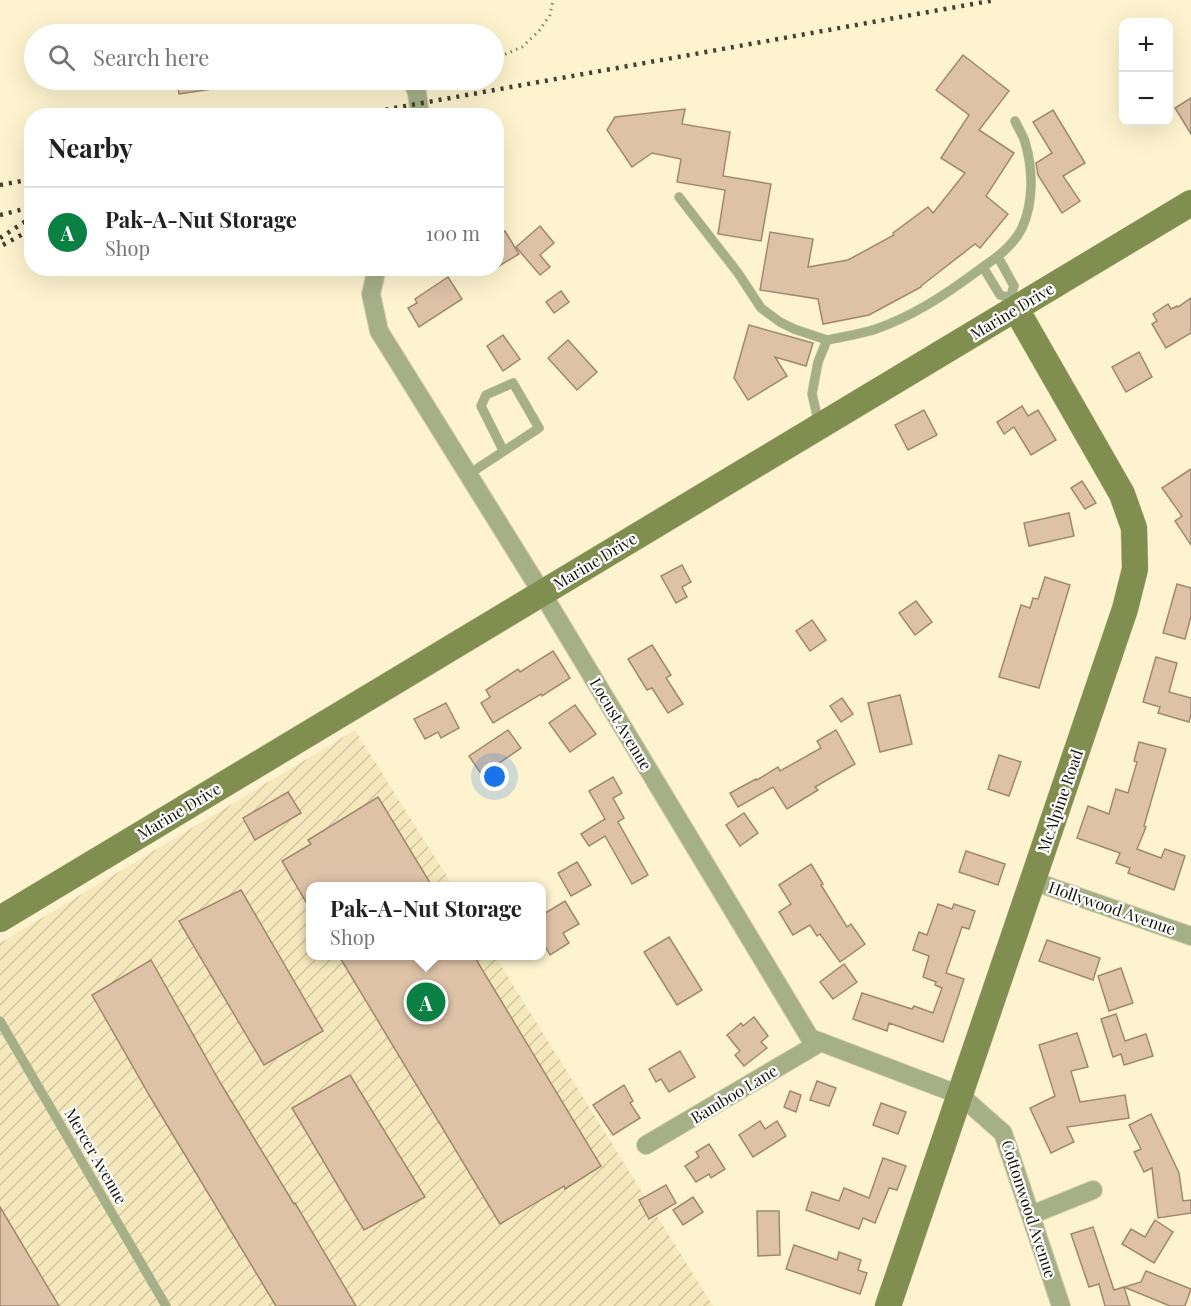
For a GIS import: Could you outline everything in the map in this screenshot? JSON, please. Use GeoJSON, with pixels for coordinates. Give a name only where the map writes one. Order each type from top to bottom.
{"type":"FeatureCollection","features":[{"type":"Feature","properties":{"kind":"main road","name":"Marine Drive"},"geometry":{"type":"LineString","coordinates":[[0,919],[819,427],[1013,303],[1191,203]]}},
{"type":"Feature","properties":{"kind":"main road","name":"McAlpine Road"},"geometry":{"type":"LineString","coordinates":[[888,1306],[1125,609],[1135,569],[1134,528],[1122,494],[1013,303]]}},
{"type":"Feature","properties":{"kind":"street"},"geometry":{"type":"LineString","coordinates":[[416,90],[419,108]]}},
{"type":"Feature","properties":{"kind":"street","name":"Locust Avenue"},"geometry":{"type":"LineString","coordinates":[[375,276],[371,294],[379,331],[542,593],[810,1038],[960,1095]]}},
{"type":"Feature","properties":{"kind":"street","name":"Hollywood Avenue"},"geometry":{"type":"LineString","coordinates":[[1033,881],[1191,936]]}},
{"type":"Feature","properties":{"kind":"street","name":"Bamboo Lane"},"geometry":{"type":"LineString","coordinates":[[646,1145],[821,1042]]}},
{"type":"Feature","properties":{"kind":"street","name":"Cottonwood Avenue"},"geometry":{"type":"LineString","coordinates":[[960,1095],[1003,1133],[1061,1306]]}},
{"type":"Feature","properties":{"kind":"street"},"geometry":{"type":"LineString","coordinates":[[1031,1215],[1093,1190]]}},
{"type":"Feature","properties":{"kind":"lane"},"geometry":{"type":"LineString","coordinates":[[679,198],[738,273],[761,308],[794,329],[827,340],[874,329],[902,318],[944,295],[1002,253],[1022,228],[1029,205],[1031,184],[1029,161],[1025,141],[1015,121]]}},
{"type":"Feature","properties":{"kind":"lane"},"geometry":{"type":"LineString","coordinates":[[983,267],[1000,295],[1013,303],[1014,286],[998,257]]}},
{"type":"Feature","properties":{"kind":"lane"},"geometry":{"type":"LineString","coordinates":[[819,427],[812,393],[818,362],[827,340]]}},
{"type":"Feature","properties":{"kind":"lane"},"geometry":{"type":"LineString","coordinates":[[469,474],[538,428],[513,383],[486,395],[481,406],[503,450]]}},
{"type":"Feature","properties":{"kind":"lane","name":"Mercer Avenue"},"geometry":{"type":"LineString","coordinates":[[0,1021],[166,1306]]}},
{"type":"Feature","properties":{"kind":"path"},"geometry":{"type":"LineString","coordinates":[[504,55],[522,47],[539,31],[550,15],[553,0]]}},
{"type":"Feature","properties":{"kind":"shaded area"},"geometry":{"type":"Polygon","coordinates":[[[355,730],[450,882],[306,882],[306,960],[497,960],[713,1306],[0,1306],[0,943],[355,730]]]}},
{"type":"Feature","properties":{"kind":"building"},"geometry":{"type":"Polygon","coordinates":[[[963,55],[1009,91],[979,130],[1014,153],[986,196],[1008,214],[980,248],[975,244],[921,287],[869,315],[823,324],[818,299],[760,290],[770,232],[813,239],[808,267],[848,260],[894,235],[893,233],[928,207],[933,213],[965,173],[941,158],[969,115],[936,90],[963,55]]]}},
{"type":"Feature","properties":{"kind":"building"},"geometry":{"type":"Polygon","coordinates":[[[178,90],[205,90],[179,94],[178,90]]]}},
{"type":"Feature","properties":{"kind":"building"},"geometry":{"type":"Polygon","coordinates":[[[1191,98],[1191,134],[1175,108],[1191,98]]]}},
{"type":"Feature","properties":{"kind":"building"},"geometry":{"type":"Polygon","coordinates":[[[685,109],[682,124],[730,132],[723,176],[771,184],[761,241],[718,234],[725,190],[677,182],[681,159],[652,153],[632,167],[607,130],[615,117],[685,109]]]}},
{"type":"Feature","properties":{"kind":"building"},"geometry":{"type":"Polygon","coordinates":[[[1053,110],[1085,163],[1063,176],[1080,201],[1062,213],[1038,175],[1036,163],[1052,153],[1033,122],[1053,110]]]}},
{"type":"Feature","properties":{"kind":"building"},"geometry":{"type":"Polygon","coordinates":[[[540,226],[554,243],[540,255],[550,267],[540,275],[516,247],[540,226]]]}},
{"type":"Feature","properties":{"kind":"building"},"geometry":{"type":"Polygon","coordinates":[[[504,232],[519,254],[504,263],[504,232]]]}},
{"type":"Feature","properties":{"kind":"building"},"geometry":{"type":"Polygon","coordinates":[[[448,277],[462,299],[419,327],[408,308],[417,303],[415,299],[448,277]]]}},
{"type":"Feature","properties":{"kind":"building"},"geometry":{"type":"Polygon","coordinates":[[[561,291],[569,302],[554,313],[546,302],[561,291]]]}},
{"type":"Feature","properties":{"kind":"building"},"geometry":{"type":"Polygon","coordinates":[[[1191,298],[1191,333],[1166,348],[1152,324],[1157,321],[1153,314],[1168,304],[1171,309],[1191,298]]]}},
{"type":"Feature","properties":{"kind":"building"},"geometry":{"type":"Polygon","coordinates":[[[749,325],[813,343],[806,366],[775,357],[787,376],[748,400],[734,378],[749,325]]]}},
{"type":"Feature","properties":{"kind":"building"},"geometry":{"type":"Polygon","coordinates":[[[503,335],[520,359],[503,371],[487,346],[503,335]]]}},
{"type":"Feature","properties":{"kind":"building"},"geometry":{"type":"Polygon","coordinates":[[[568,340],[597,372],[577,390],[548,358],[568,340]]]}},
{"type":"Feature","properties":{"kind":"building"},"geometry":{"type":"Polygon","coordinates":[[[1139,352],[1152,377],[1126,392],[1112,367],[1139,352]]]}},
{"type":"Feature","properties":{"kind":"building"},"geometry":{"type":"Polygon","coordinates":[[[1022,406],[1028,416],[1038,410],[1056,440],[1031,455],[1014,427],[1004,434],[997,422],[1022,406]]]}},
{"type":"Feature","properties":{"kind":"building"},"geometry":{"type":"Polygon","coordinates":[[[924,410],[937,435],[908,450],[895,425],[924,410]]]}},
{"type":"Feature","properties":{"kind":"building"},"geometry":{"type":"Polygon","coordinates":[[[1191,469],[1191,545],[1175,521],[1182,516],[1162,488],[1191,469]]]}},
{"type":"Feature","properties":{"kind":"building"},"geometry":{"type":"Polygon","coordinates":[[[1082,481],[1096,503],[1085,509],[1071,488],[1082,481]]]}},
{"type":"Feature","properties":{"kind":"building"},"geometry":{"type":"Polygon","coordinates":[[[1069,513],[1074,536],[1029,546],[1024,523],[1069,513]]]}},
{"type":"Feature","properties":{"kind":"building"},"geometry":{"type":"Polygon","coordinates":[[[682,565],[691,582],[682,587],[687,597],[676,603],[661,576],[682,565]]]}},
{"type":"Feature","properties":{"kind":"building"},"geometry":{"type":"Polygon","coordinates":[[[1045,577],[1070,585],[1039,688],[999,677],[1021,605],[1030,608],[1033,598],[1038,599],[1045,577]]]}},
{"type":"Feature","properties":{"kind":"building"},"geometry":{"type":"Polygon","coordinates":[[[1177,584],[1191,588],[1191,616],[1185,639],[1163,633],[1177,584]]]}},
{"type":"Feature","properties":{"kind":"building"},"geometry":{"type":"Polygon","coordinates":[[[916,601],[932,622],[915,635],[899,613],[916,601]]]}},
{"type":"Feature","properties":{"kind":"building"},"geometry":{"type":"Polygon","coordinates":[[[812,620],[826,640],[810,651],[796,631],[812,620]]]}},
{"type":"Feature","properties":{"kind":"building"},"geometry":{"type":"Polygon","coordinates":[[[652,645],[671,675],[666,678],[683,704],[668,713],[652,688],[647,690],[628,659],[652,645]]]}},
{"type":"Feature","properties":{"kind":"building"},"geometry":{"type":"Polygon","coordinates":[[[553,651],[570,678],[493,723],[481,703],[490,697],[486,690],[518,669],[520,672],[553,651]]]}},
{"type":"Feature","properties":{"kind":"building"},"geometry":{"type":"Polygon","coordinates":[[[1156,657],[1177,663],[1169,692],[1191,698],[1189,722],[1158,713],[1160,707],[1143,702],[1156,657]]]}},
{"type":"Feature","properties":{"kind":"building"},"geometry":{"type":"Polygon","coordinates":[[[900,695],[912,744],[880,752],[868,703],[900,695]]]}},
{"type":"Feature","properties":{"kind":"building"},"geometry":{"type":"Polygon","coordinates":[[[842,698],[853,714],[841,722],[830,706],[842,698]]]}},
{"type":"Feature","properties":{"kind":"building"},"geometry":{"type":"Polygon","coordinates":[[[446,703],[459,728],[441,738],[438,732],[425,739],[414,719],[446,703]]]}},
{"type":"Feature","properties":{"kind":"building"},"geometry":{"type":"Polygon","coordinates":[[[575,705],[596,734],[570,752],[549,723],[575,705]]]}},
{"type":"Feature","properties":{"kind":"building"},"geometry":{"type":"Polygon","coordinates":[[[508,730],[521,748],[482,775],[469,756],[508,730]]]}},
{"type":"Feature","properties":{"kind":"building"},"geometry":{"type":"Polygon","coordinates":[[[836,730],[855,764],[815,787],[818,790],[787,809],[773,787],[738,807],[730,793],[778,767],[780,771],[821,748],[817,741],[836,730]]]}},
{"type":"Feature","properties":{"kind":"building"},"geometry":{"type":"Polygon","coordinates":[[[1139,742],[1166,749],[1144,826],[1146,827],[1137,849],[1161,858],[1165,849],[1185,856],[1174,890],[1128,873],[1130,868],[1116,863],[1120,853],[1077,838],[1088,806],[1109,814],[1116,789],[1128,793],[1137,762],[1134,761],[1139,742]]]}},
{"type":"Feature","properties":{"kind":"building"},"geometry":{"type":"Polygon","coordinates":[[[999,755],[1021,762],[1009,796],[988,789],[999,755]]]}},
{"type":"Feature","properties":{"kind":"building"},"geometry":{"type":"Polygon","coordinates":[[[613,777],[622,793],[613,798],[624,818],[618,822],[648,875],[632,884],[605,836],[589,846],[581,834],[605,819],[589,791],[613,777]]]}},
{"type":"Feature","properties":{"kind":"building"},"geometry":{"type":"Polygon","coordinates":[[[288,792],[301,813],[255,840],[243,818],[288,792]]]}},
{"type":"Feature","properties":{"kind":"building"},"geometry":{"type":"Polygon","coordinates":[[[378,797],[430,882],[306,882],[306,902],[282,861],[311,844],[308,840],[378,797]]]}},
{"type":"Feature","properties":{"kind":"building"},"geometry":{"type":"Polygon","coordinates":[[[744,813],[758,833],[740,846],[726,825],[744,813]]]}},
{"type":"Feature","properties":{"kind":"building"},"geometry":{"type":"Polygon","coordinates":[[[966,851],[1005,864],[998,885],[959,872],[966,851]]]}},
{"type":"Feature","properties":{"kind":"building"},"geometry":{"type":"Polygon","coordinates":[[[577,862],[591,885],[571,896],[558,873],[577,862]]]}},
{"type":"Feature","properties":{"kind":"building"},"geometry":{"type":"Polygon","coordinates":[[[811,864],[847,927],[851,924],[865,944],[840,962],[820,934],[817,936],[810,925],[793,935],[779,912],[791,904],[779,885],[811,864]]]}},
{"type":"Feature","properties":{"kind":"building"},"geometry":{"type":"Polygon","coordinates":[[[241,890],[323,1031],[264,1065],[179,921],[241,890]]]}},
{"type":"Feature","properties":{"kind":"building"},"geometry":{"type":"Polygon","coordinates":[[[565,901],[579,924],[563,933],[569,943],[550,955],[546,948],[546,913],[565,901]]]}},
{"type":"Feature","properties":{"kind":"building"},"geometry":{"type":"Polygon","coordinates":[[[938,904],[952,909],[954,904],[975,911],[969,929],[962,927],[946,973],[964,979],[943,1042],[889,1023],[887,1031],[853,1019],[862,993],[912,1009],[914,1006],[933,1013],[942,988],[935,985],[936,982],[923,977],[929,956],[913,950],[919,932],[927,935],[938,904]]]}},
{"type":"Feature","properties":{"kind":"building"},"geometry":{"type":"Polygon","coordinates":[[[669,937],[702,990],[677,1005],[644,952],[669,937]]]}},
{"type":"Feature","properties":{"kind":"building"},"geometry":{"type":"Polygon","coordinates":[[[1047,940],[1100,958],[1093,980],[1039,961],[1047,940]]]}},
{"type":"Feature","properties":{"kind":"building"},"geometry":{"type":"Polygon","coordinates":[[[151,960],[221,1084],[356,1306],[276,1306],[152,1100],[92,995],[151,960]]]}},
{"type":"Feature","properties":{"kind":"building"},"geometry":{"type":"Polygon","coordinates":[[[341,960],[476,960],[601,1166],[565,1189],[564,1186],[500,1224],[341,960]]]}},
{"type":"Feature","properties":{"kind":"building"},"geometry":{"type":"Polygon","coordinates":[[[844,964],[857,982],[833,999],[820,982],[844,964]]]}},
{"type":"Feature","properties":{"kind":"building"},"geometry":{"type":"Polygon","coordinates":[[[1121,968],[1133,1003],[1109,1011],[1098,976],[1121,968]]]}},
{"type":"Feature","properties":{"kind":"building"},"geometry":{"type":"Polygon","coordinates":[[[1116,1014],[1125,1041],[1146,1034],[1153,1056],[1124,1065],[1121,1054],[1113,1057],[1101,1019],[1116,1014]]]}},
{"type":"Feature","properties":{"kind":"building"},"geometry":{"type":"Polygon","coordinates":[[[754,1017],[768,1036],[761,1042],[767,1048],[744,1066],[735,1055],[740,1051],[727,1035],[741,1023],[743,1026],[754,1017]]]}},
{"type":"Feature","properties":{"kind":"building"},"geometry":{"type":"Polygon","coordinates":[[[1077,1033],[1088,1067],[1071,1071],[1080,1102],[1125,1095],[1129,1118],[1067,1127],[1074,1142],[1051,1153],[1030,1108],[1055,1096],[1039,1045],[1077,1033]]]}},
{"type":"Feature","properties":{"kind":"building"},"geometry":{"type":"Polygon","coordinates":[[[680,1051],[695,1077],[669,1092],[661,1079],[656,1082],[649,1069],[680,1051]]]}},
{"type":"Feature","properties":{"kind":"building"},"geometry":{"type":"Polygon","coordinates":[[[350,1075],[425,1197],[364,1230],[292,1108],[350,1075]]]}},
{"type":"Feature","properties":{"kind":"building"},"geometry":{"type":"Polygon","coordinates":[[[817,1081],[836,1088],[829,1106],[810,1100],[817,1081]]]}},
{"type":"Feature","properties":{"kind":"building"},"geometry":{"type":"Polygon","coordinates":[[[624,1085],[633,1101],[630,1103],[640,1118],[613,1135],[593,1105],[624,1085]]]}},
{"type":"Feature","properties":{"kind":"building"},"geometry":{"type":"Polygon","coordinates":[[[790,1091],[801,1095],[796,1112],[784,1107],[790,1091]]]}},
{"type":"Feature","properties":{"kind":"building"},"geometry":{"type":"Polygon","coordinates":[[[881,1103],[906,1112],[898,1134],[873,1125],[881,1103]]]}},
{"type":"Feature","properties":{"kind":"building"},"geometry":{"type":"Polygon","coordinates":[[[1151,1114],[1179,1173],[1183,1201],[1191,1200],[1191,1213],[1158,1218],[1152,1168],[1144,1172],[1134,1152],[1141,1149],[1129,1125],[1151,1114]]]}},
{"type":"Feature","properties":{"kind":"building"},"geometry":{"type":"Polygon","coordinates":[[[760,1121],[765,1129],[777,1121],[786,1136],[753,1157],[739,1135],[760,1121]]]}},
{"type":"Feature","properties":{"kind":"building"},"geometry":{"type":"Polygon","coordinates":[[[709,1144],[725,1169],[711,1178],[709,1174],[696,1182],[685,1166],[699,1157],[696,1152],[709,1144]]]}},
{"type":"Feature","properties":{"kind":"building"},"geometry":{"type":"Polygon","coordinates":[[[883,1158],[906,1166],[897,1190],[889,1188],[875,1223],[863,1218],[859,1229],[806,1210],[812,1192],[839,1201],[844,1188],[869,1198],[883,1158]]]}},
{"type":"Feature","properties":{"kind":"building"},"geometry":{"type":"Polygon","coordinates":[[[666,1185],[676,1203],[649,1219],[639,1200],[666,1185]]]}},
{"type":"Feature","properties":{"kind":"building"},"geometry":{"type":"Polygon","coordinates":[[[693,1197],[703,1212],[683,1225],[673,1210],[693,1197]]]}},
{"type":"Feature","properties":{"kind":"building"},"geometry":{"type":"Polygon","coordinates":[[[0,1207],[59,1306],[0,1306],[0,1207]]]}},
{"type":"Feature","properties":{"kind":"building"},"geometry":{"type":"Polygon","coordinates":[[[757,1211],[779,1211],[780,1255],[758,1256],[757,1211]]]}},
{"type":"Feature","properties":{"kind":"building"},"geometry":{"type":"Polygon","coordinates":[[[1155,1220],[1173,1232],[1154,1263],[1122,1244],[1131,1229],[1145,1237],[1155,1220]]]}},
{"type":"Feature","properties":{"kind":"building"},"geometry":{"type":"Polygon","coordinates":[[[1093,1227],[1114,1290],[1124,1287],[1130,1306],[1105,1306],[1099,1284],[1089,1287],[1071,1234],[1093,1227]]]}},
{"type":"Feature","properties":{"kind":"building"},"geometry":{"type":"Polygon","coordinates":[[[794,1245],[837,1260],[839,1252],[861,1260],[858,1270],[867,1273],[860,1294],[786,1269],[794,1245]]]}},
{"type":"Feature","properties":{"kind":"building"},"geometry":{"type":"Polygon","coordinates":[[[1146,1271],[1191,1289],[1185,1306],[1170,1306],[1124,1287],[1141,1282],[1146,1271]]]}},
{"type":"Feature","properties":{"kind":"railway"},"geometry":{"type":"LineString","coordinates":[[504,88],[995,0]]}},
{"type":"Feature","properties":{"kind":"railway"},"geometry":{"type":"LineString","coordinates":[[394,108],[495,90]]}},
{"type":"Feature","properties":{"kind":"railway"},"geometry":{"type":"LineString","coordinates":[[0,185],[24,180]]}},
{"type":"Feature","properties":{"kind":"railway"},"geometry":{"type":"LineString","coordinates":[[0,215],[24,209]]}},
{"type":"Feature","properties":{"kind":"railway"},"geometry":{"type":"LineString","coordinates":[[0,238],[24,222]]}},
{"type":"Feature","properties":{"kind":"railway"},"geometry":{"type":"LineString","coordinates":[[3,245],[24,233]]}},
{"type":"Feature","properties":{"kind":"place","name":"Pak-A-Nut Storage"},"geometry":{"type":"Point","coordinates":[426,1002]}}]}
